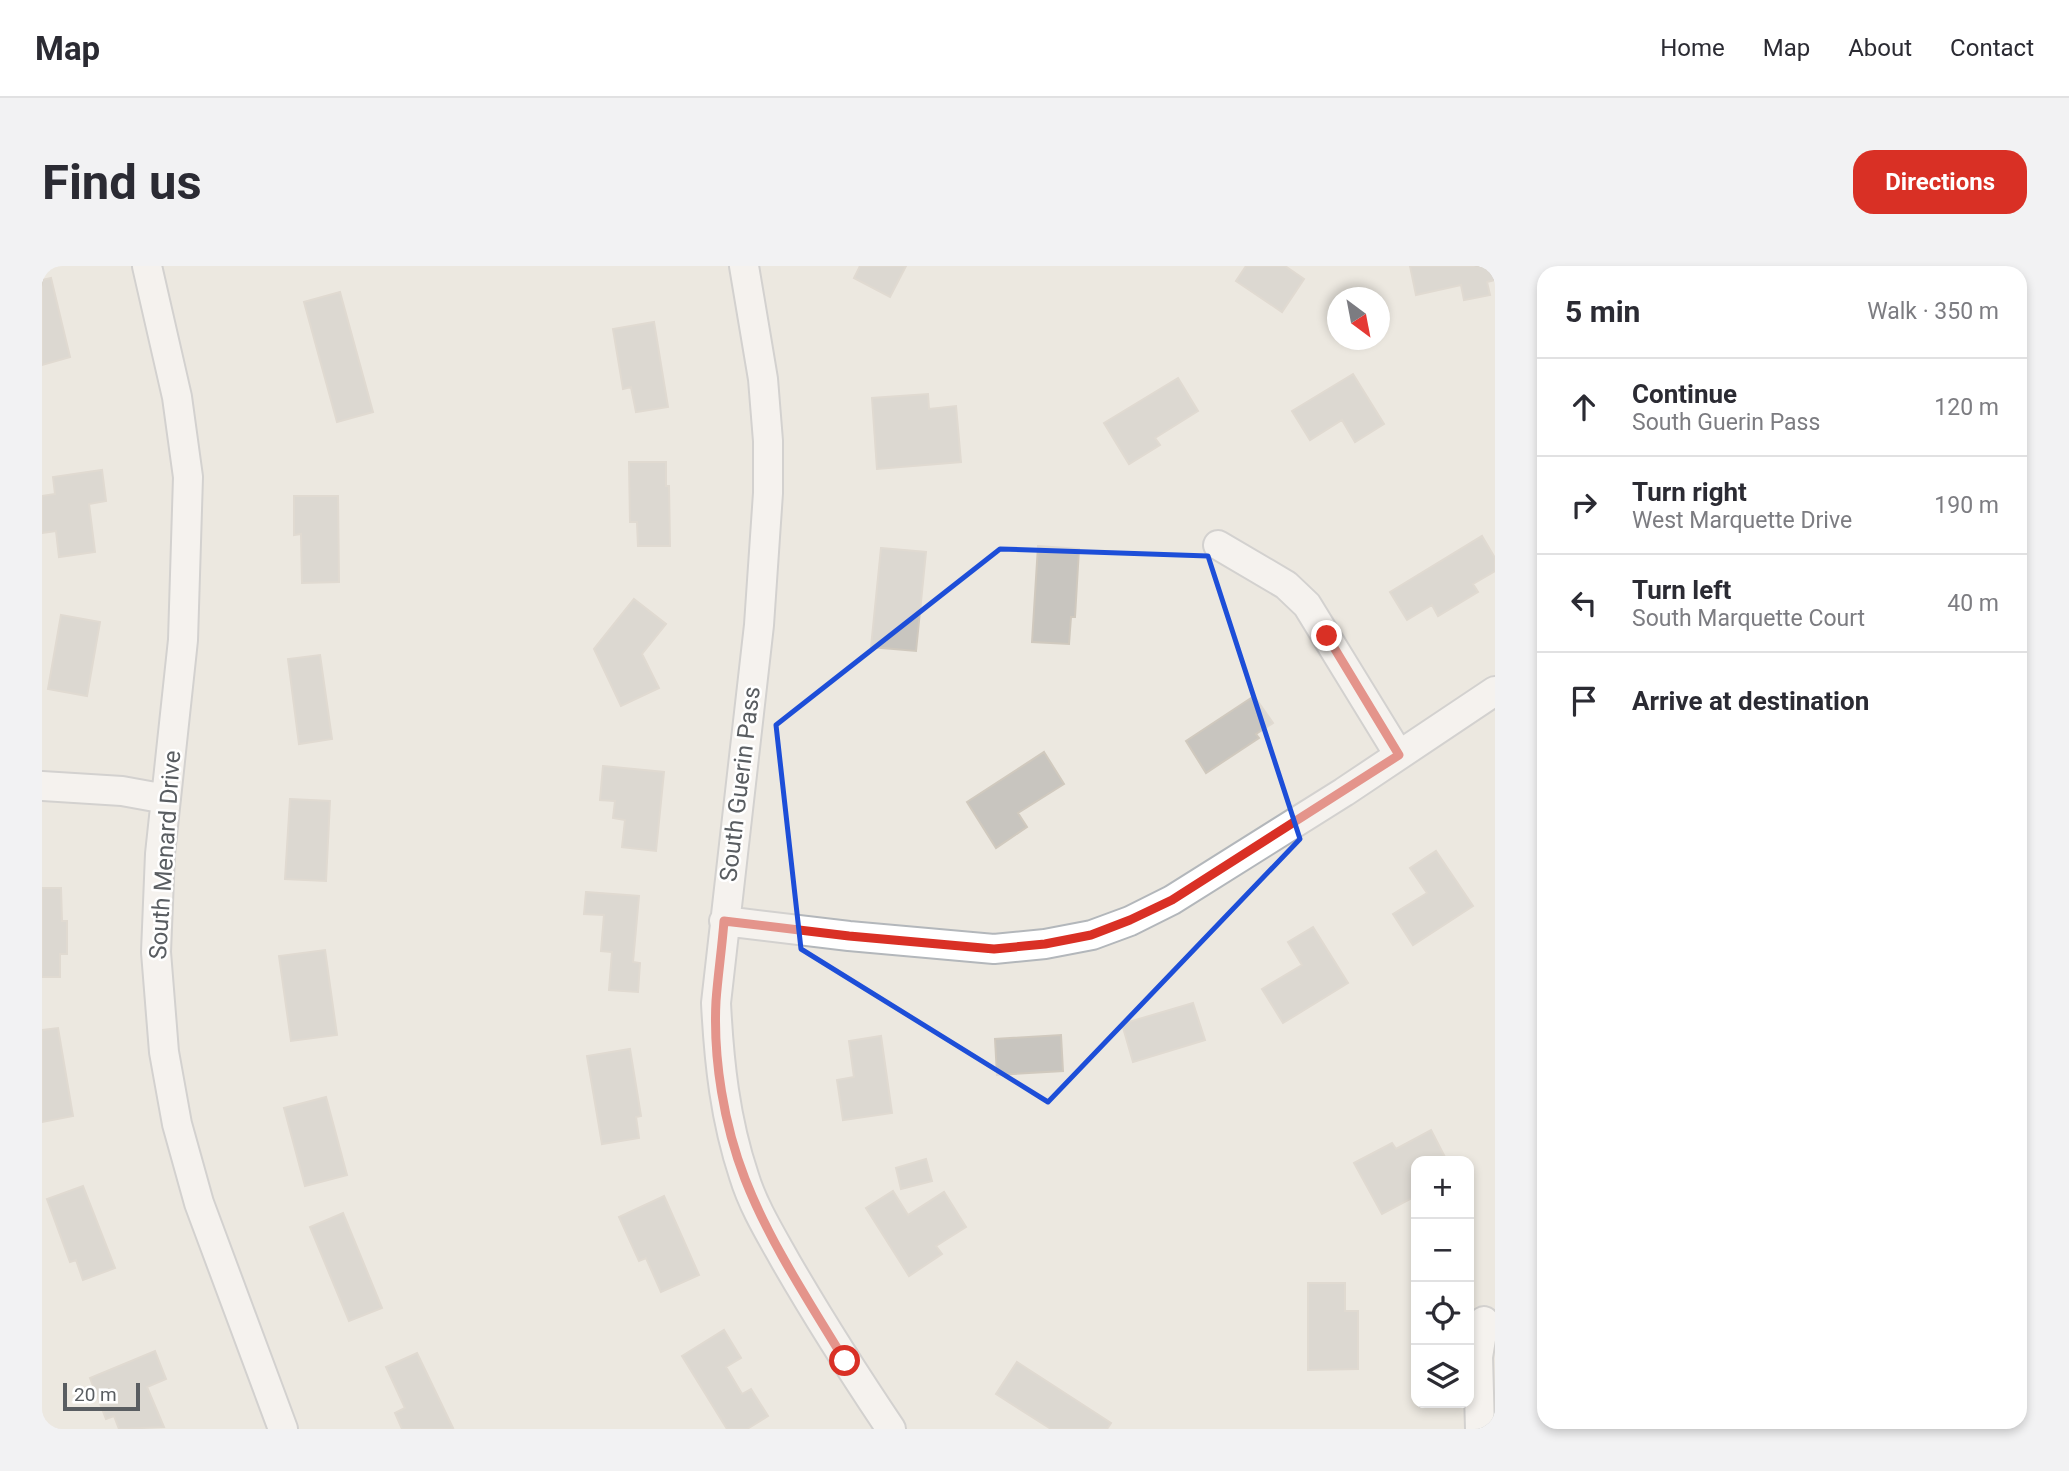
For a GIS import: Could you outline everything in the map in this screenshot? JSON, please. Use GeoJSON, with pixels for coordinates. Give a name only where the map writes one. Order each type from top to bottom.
{"type":"FeatureCollection","features":[{"type":"Feature","properties":{"kind":"street","name":"South Menard Drive"},"geometry":{"type":"LineString","coordinates":[[147,266],[177,397],[188,477],[183,640],[160,854],[156,952],[164,1052],[175,1112],[199,1203],[283,1429]]}},
{"type":"Feature","properties":{"kind":"street","name":"South Guerin Pass"},"geometry":{"type":"LineString","coordinates":[[744,266],[763,379],[768,441],[768,493],[759,625],[716,1003],[719,1065],[728,1121],[744,1178],[771,1234],[807,1298],[891,1429]]}},
{"type":"Feature","properties":{"kind":"street"},"geometry":{"type":"LineString","coordinates":[[1219,545],[1286,585],[1307,605],[1399,755]]}},
{"type":"Feature","properties":{"kind":"street"},"geometry":{"type":"LineString","coordinates":[[724,921],[994,949],[1045,944],[1091,935],[1172,900],[1495,691]]}},
{"type":"Feature","properties":{"kind":"street"},"geometry":{"type":"LineString","coordinates":[[42,786],[122,791],[166,799]]}},
{"type":"Feature","properties":{"kind":"street"},"geometry":{"type":"LineString","coordinates":[[1479,1429],[1478,1357],[1484,1321]]}},
{"type":"Feature","properties":{"kind":"highlighted area"},"geometry":{"type":"Polygon","coordinates":[[[1000,549],[1208,556],[1300,839],[1048,1102],[801,949],[776,725],[1000,549]]]}},
{"type":"Feature","properties":{"kind":"building"},"geometry":{"type":"Polygon","coordinates":[[[860,266],[906,266],[890,297],[854,278],[860,266]]]}},
{"type":"Feature","properties":{"kind":"building"},"geometry":{"type":"Polygon","coordinates":[[[1246,266],[1285,266],[1304,279],[1282,312],[1236,281],[1246,266]]]}},
{"type":"Feature","properties":{"kind":"building"},"geometry":{"type":"Polygon","coordinates":[[[1410,266],[1495,266],[1495,280],[1487,282],[1490,295],[1464,300],[1461,285],[1416,295],[1410,266]]]}},
{"type":"Feature","properties":{"kind":"building"},"geometry":{"type":"Polygon","coordinates":[[[51,278],[70,357],[42,365],[42,280],[51,278]]]}},
{"type":"Feature","properties":{"kind":"building"},"geometry":{"type":"Polygon","coordinates":[[[340,292],[373,412],[337,422],[304,302],[340,292]]]}},
{"type":"Feature","properties":{"kind":"building"},"geometry":{"type":"Polygon","coordinates":[[[654,322],[668,407],[636,412],[631,387],[623,389],[613,329],[654,322]]]}},
{"type":"Feature","properties":{"kind":"building"},"geometry":{"type":"Polygon","coordinates":[[[1353,374],[1384,424],[1355,442],[1342,420],[1310,440],[1292,411],[1353,374]]]}},
{"type":"Feature","properties":{"kind":"building"},"geometry":{"type":"Polygon","coordinates":[[[1178,378],[1198,411],[1155,438],[1160,445],[1129,464],[1104,423],[1178,378]]]}},
{"type":"Feature","properties":{"kind":"building"},"geometry":{"type":"Polygon","coordinates":[[[928,394],[929,409],[956,406],[961,462],[877,469],[872,398],[928,394]]]}},
{"type":"Feature","properties":{"kind":"building"},"geometry":{"type":"Polygon","coordinates":[[[629,462],[666,462],[670,546],[638,546],[637,522],[630,522],[629,462]]]}},
{"type":"Feature","properties":{"kind":"building"},"geometry":{"type":"Polygon","coordinates":[[[102,470],[106,501],[89,504],[95,552],[59,557],[56,531],[42,533],[42,496],[55,494],[53,477],[102,470]]]}},
{"type":"Feature","properties":{"kind":"building"},"geometry":{"type":"Polygon","coordinates":[[[294,496],[338,496],[339,582],[302,583],[301,534],[294,535],[294,496]]]}},
{"type":"Feature","properties":{"kind":"building"},"geometry":{"type":"Polygon","coordinates":[[[1482,536],[1495,558],[1495,571],[1473,584],[1478,592],[1438,616],[1432,605],[1407,620],[1390,592],[1482,536]]]}},
{"type":"Feature","properties":{"kind":"building"},"geometry":{"type":"Polygon","coordinates":[[[1038,546],[1079,549],[1075,617],[1071,617],[1069,644],[1032,642],[1038,546]]]}},
{"type":"Feature","properties":{"kind":"building"},"geometry":{"type":"Polygon","coordinates":[[[881,548],[926,552],[916,651],[871,647],[881,548]]]}},
{"type":"Feature","properties":{"kind":"building"},"geometry":{"type":"Polygon","coordinates":[[[634,599],[666,624],[642,654],[659,688],[621,706],[594,649],[634,599]]]}},
{"type":"Feature","properties":{"kind":"building"},"geometry":{"type":"Polygon","coordinates":[[[61,615],[100,622],[87,696],[48,689],[61,615]]]}},
{"type":"Feature","properties":{"kind":"building"},"geometry":{"type":"Polygon","coordinates":[[[320,655],[332,739],[299,744],[288,659],[320,655]]]}},
{"type":"Feature","properties":{"kind":"building"},"geometry":{"type":"Polygon","coordinates":[[[1254,696],[1273,723],[1256,734],[1259,738],[1206,773],[1186,741],[1254,696]]]}},
{"type":"Feature","properties":{"kind":"building"},"geometry":{"type":"Polygon","coordinates":[[[1044,752],[1064,784],[1018,813],[1027,827],[996,848],[967,802],[1044,752]]]}},
{"type":"Feature","properties":{"kind":"building"},"geometry":{"type":"Polygon","coordinates":[[[603,766],[664,772],[656,851],[622,847],[625,820],[613,818],[615,801],[600,800],[603,766]]]}},
{"type":"Feature","properties":{"kind":"building"},"geometry":{"type":"Polygon","coordinates":[[[290,799],[330,801],[326,881],[285,879],[290,799]]]}},
{"type":"Feature","properties":{"kind":"building"},"geometry":{"type":"Polygon","coordinates":[[[1436,851],[1473,906],[1413,945],[1393,914],[1427,893],[1410,868],[1436,851]]]}},
{"type":"Feature","properties":{"kind":"building"},"geometry":{"type":"Polygon","coordinates":[[[42,888],[61,888],[62,921],[67,921],[67,954],[60,954],[60,977],[42,977],[42,888]]]}},
{"type":"Feature","properties":{"kind":"building"},"geometry":{"type":"Polygon","coordinates":[[[586,892],[639,896],[633,962],[640,963],[638,992],[609,990],[612,952],[601,951],[604,915],[584,914],[586,892]]]}},
{"type":"Feature","properties":{"kind":"building"},"geometry":{"type":"Polygon","coordinates":[[[1313,927],[1348,983],[1283,1023],[1262,989],[1302,965],[1288,942],[1313,927]]]}},
{"type":"Feature","properties":{"kind":"building"},"geometry":{"type":"Polygon","coordinates":[[[325,950],[337,1035],[291,1041],[279,956],[325,950]]]}},
{"type":"Feature","properties":{"kind":"building"},"geometry":{"type":"Polygon","coordinates":[[[1193,1003],[1205,1040],[1133,1062],[1122,1024],[1193,1003]]]}},
{"type":"Feature","properties":{"kind":"building"},"geometry":{"type":"Polygon","coordinates":[[[58,1028],[73,1116],[42,1122],[42,1030],[58,1028]]]}},
{"type":"Feature","properties":{"kind":"building"},"geometry":{"type":"Polygon","coordinates":[[[1061,1035],[1063,1071],[997,1075],[995,1039],[1061,1035]]]}},
{"type":"Feature","properties":{"kind":"building"},"geometry":{"type":"Polygon","coordinates":[[[881,1036],[892,1113],[843,1120],[837,1080],[854,1077],[849,1041],[881,1036]]]}},
{"type":"Feature","properties":{"kind":"building"},"geometry":{"type":"Polygon","coordinates":[[[630,1049],[641,1116],[636,1117],[639,1138],[602,1144],[587,1056],[630,1049]]]}},
{"type":"Feature","properties":{"kind":"building"},"geometry":{"type":"Polygon","coordinates":[[[326,1097],[347,1175],[305,1186],[284,1108],[326,1097]]]}},
{"type":"Feature","properties":{"kind":"building"},"geometry":{"type":"Polygon","coordinates":[[[1431,1130],[1444,1156],[1411,1156],[1411,1199],[1382,1214],[1354,1163],[1392,1143],[1396,1149],[1431,1130]]]}},
{"type":"Feature","properties":{"kind":"building"},"geometry":{"type":"Polygon","coordinates":[[[926,1159],[932,1181],[901,1189],[896,1168],[926,1159]]]}},
{"type":"Feature","properties":{"kind":"building"},"geometry":{"type":"Polygon","coordinates":[[[83,1186],[115,1268],[83,1280],[76,1260],[70,1262],[47,1199],[83,1186]]]}},
{"type":"Feature","properties":{"kind":"building"},"geometry":{"type":"Polygon","coordinates":[[[893,1191],[908,1215],[944,1192],[966,1227],[936,1246],[942,1254],[909,1276],[866,1208],[893,1191]]]}},
{"type":"Feature","properties":{"kind":"building"},"geometry":{"type":"Polygon","coordinates":[[[664,1196],[699,1275],[661,1292],[646,1258],[639,1261],[619,1217],[664,1196]]]}},
{"type":"Feature","properties":{"kind":"building"},"geometry":{"type":"Polygon","coordinates":[[[343,1213],[382,1308],[349,1321],[310,1227],[343,1213]]]}},
{"type":"Feature","properties":{"kind":"building"},"geometry":{"type":"Polygon","coordinates":[[[1308,1283],[1345,1283],[1345,1311],[1358,1311],[1358,1369],[1308,1370],[1308,1283]]]}},
{"type":"Feature","properties":{"kind":"building"},"geometry":{"type":"Polygon","coordinates":[[[724,1330],[741,1358],[726,1367],[742,1394],[751,1389],[768,1416],[747,1429],[727,1429],[682,1356],[724,1330]]]}},
{"type":"Feature","properties":{"kind":"building"},"geometry":{"type":"Polygon","coordinates":[[[155,1351],[166,1379],[147,1387],[164,1427],[119,1429],[114,1416],[106,1419],[90,1378],[155,1351]]]}},
{"type":"Feature","properties":{"kind":"building"},"geometry":{"type":"Polygon","coordinates":[[[417,1353],[453,1428],[402,1429],[395,1413],[405,1408],[386,1367],[417,1353]]]}},
{"type":"Feature","properties":{"kind":"building"},"geometry":{"type":"Polygon","coordinates":[[[1017,1362],[1111,1423],[1107,1429],[1051,1429],[996,1394],[1017,1362]]]}},
{"type":"Feature","properties":{"kind":"route"},"geometry":{"type":"LineString","coordinates":[[845,1361],[771,1234],[744,1178],[728,1121],[719,1065],[716,1003],[724,921],[994,949],[1045,944],[1091,935],[1130,920],[1172,900],[1399,755],[1327,636]]}}]}
